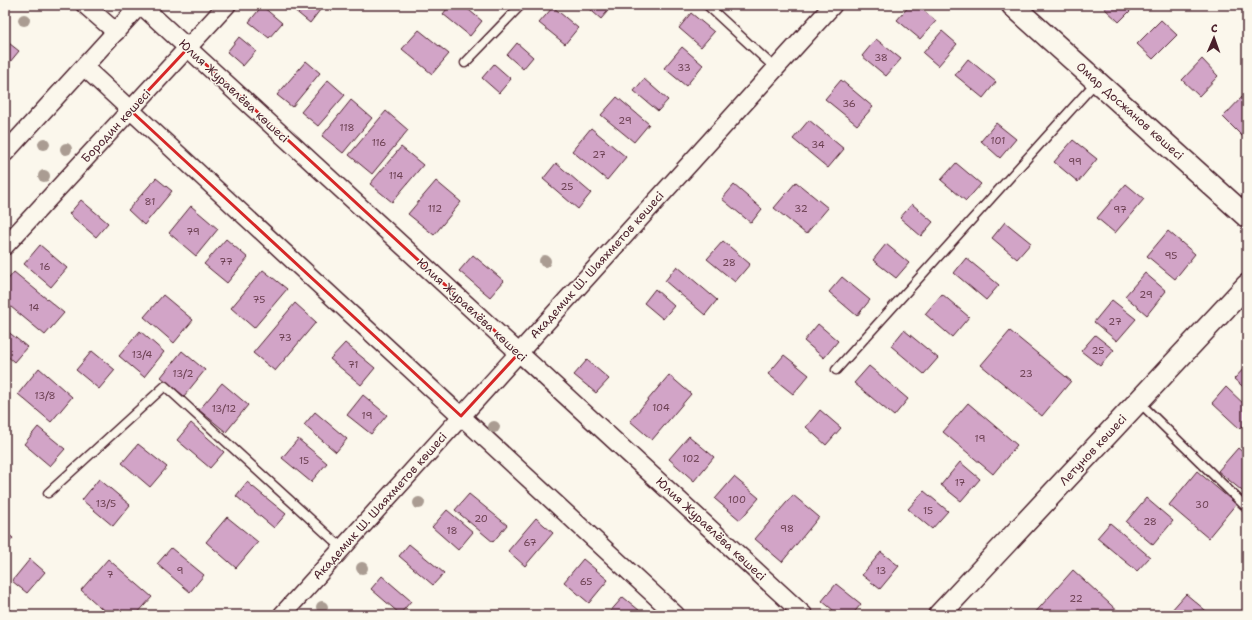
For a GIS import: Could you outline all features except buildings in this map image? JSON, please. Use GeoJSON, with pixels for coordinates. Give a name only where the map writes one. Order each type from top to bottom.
{"type":"FeatureCollection","features":[{"type":"Feature","properties":{"kind":"street"},"geometry":{"type":"LineString","coordinates":[[85,5],[116,32]]}},
{"type":"Feature","properties":{"kind":"street"},"geometry":{"type":"LineString","coordinates":[[5,153],[141,5]]}},
{"type":"Feature","properties":{"kind":"street","name":"Юлия Журавлёва көшесі"},"geometry":{"type":"LineString","coordinates":[[141,5],[804,615]]}},
{"type":"Feature","properties":{"kind":"street","name":"Бородин көшесі"},"geometry":{"type":"LineString","coordinates":[[5,246],[227,5]]}},
{"type":"Feature","properties":{"kind":"street","name":"Академик Ш. Шаяхметов көшесі"},"geometry":{"type":"LineString","coordinates":[[282,615],[832,5]]}},
{"type":"Feature","properties":{"kind":"street","name":"Омар Досжанов көшесі"},"geometry":{"type":"LineString","coordinates":[[1012,5],[1247,216]]}},
{"type":"Feature","properties":{"kind":"street"},"geometry":{"type":"LineString","coordinates":[[84,67],[676,615]]}},
{"type":"Feature","properties":{"kind":"street","name":"Летунов көшесі"},"geometry":{"type":"LineString","coordinates":[[939,615],[1247,285]]}},
{"type":"Feature","properties":{"kind":"lane"},"geometry":{"type":"LineString","coordinates":[[464,63],[521,5]]}},
{"type":"Feature","properties":{"kind":"lane"},"geometry":{"type":"LineString","coordinates":[[707,5],[775,68]]}},
{"type":"Feature","properties":{"kind":"lane"},"geometry":{"type":"LineString","coordinates":[[836,370],[1097,81]]}},
{"type":"Feature","properties":{"kind":"lane"},"geometry":{"type":"LineString","coordinates":[[48,493],[165,386],[342,548]]}},
{"type":"Feature","properties":{"kind":"lane"},"geometry":{"type":"LineString","coordinates":[[1139,401],[1247,508]]}},
{"type":"Feature","properties":{"kind":"highlighted area"},"geometry":{"type":"Polygon","coordinates":[[[188,48],[519,353],[461,416],[130,110],[188,48]]]}}]}
